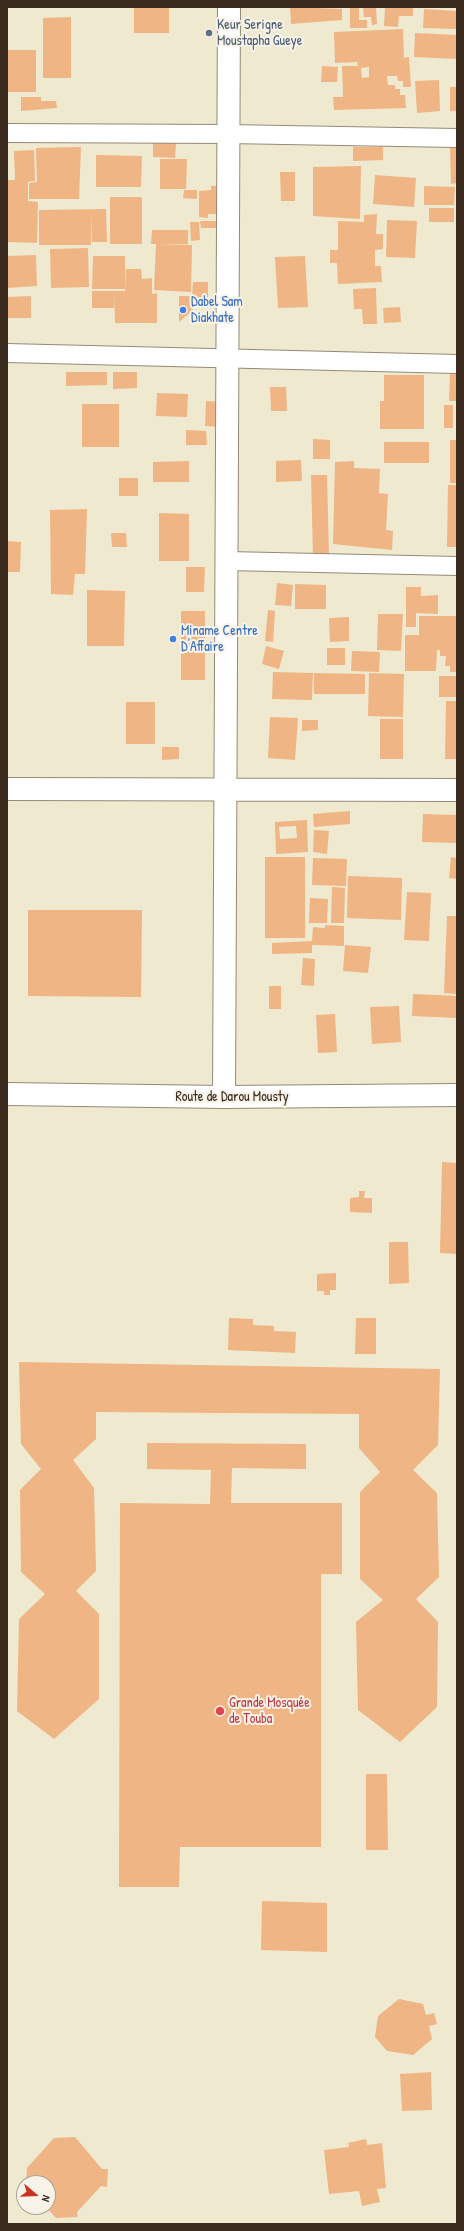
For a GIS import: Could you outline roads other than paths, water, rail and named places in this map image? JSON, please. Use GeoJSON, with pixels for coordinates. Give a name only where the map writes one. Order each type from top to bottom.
{"type":"FeatureCollection","features":[{"type":"Feature","properties":{"kind":"main road"},"geometry":{"type":"LineString","coordinates":[[224,1098],[227,562],[227,134],[229,7]]}},
{"type":"Feature","properties":{"kind":"main road"},"geometry":{"type":"LineString","coordinates":[[7,789],[226,788],[457,790]]}},
{"type":"Feature","properties":{"kind":"main road","name":"Route de Darou Mousty"},"geometry":{"type":"LineString","coordinates":[[7,1094],[224,1098],[457,1095]]}},
{"type":"Feature","properties":{"kind":"street"},"geometry":{"type":"LineString","coordinates":[[7,133],[227,134],[457,138]]}},
{"type":"Feature","properties":{"kind":"street"},"geometry":{"type":"LineString","coordinates":[[7,353],[457,364]]}},
{"type":"Feature","properties":{"kind":"street"},"geometry":{"type":"LineString","coordinates":[[227,562],[457,566]]}},
{"type":"Feature","properties":{"kind":"place","name":"Keur Serigne Moustapha Gueye"},"geometry":{"type":"Point","coordinates":[209,33]}},
{"type":"Feature","properties":{"kind":"place","name":"Dabel Sam Diakhate"},"geometry":{"type":"Point","coordinates":[183,310]}},
{"type":"Feature","properties":{"kind":"place","name":"Miname Centre D'Affaire"},"geometry":{"type":"Point","coordinates":[173,639]}},
{"type":"Feature","properties":{"kind":"place","name":"Grande Mosquée de Touba"},"geometry":{"type":"Point","coordinates":[220,1711]}}]}
